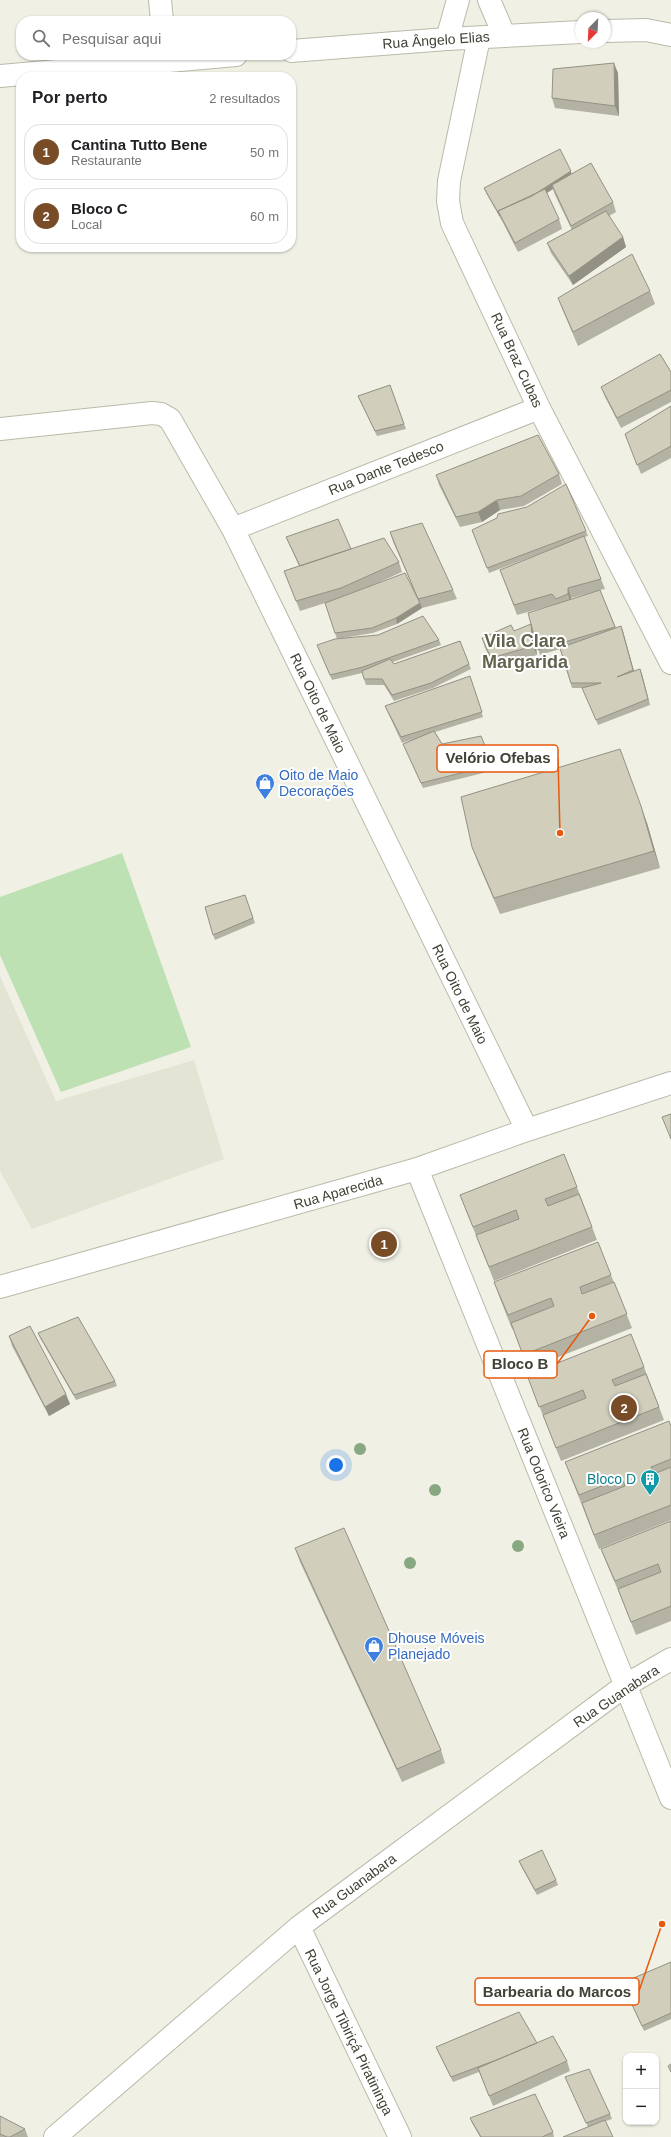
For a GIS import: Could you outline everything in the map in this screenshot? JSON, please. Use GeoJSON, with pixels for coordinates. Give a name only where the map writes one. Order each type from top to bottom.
{"type":"FeatureCollection","features":[{"type":"Feature","properties":{"kind":"street"},"geometry":{"type":"LineString","coordinates":[[160,0],[162,16]]}},
{"type":"Feature","properties":{"kind":"street"},"geometry":{"type":"LineString","coordinates":[[447,39],[458,0]]}},
{"type":"Feature","properties":{"kind":"street"},"geometry":{"type":"LineString","coordinates":[[489,0],[504,35]]}},
{"type":"Feature","properties":{"kind":"street"},"geometry":{"type":"LineString","coordinates":[[611,31],[646,30],[671,35]]}},
{"type":"Feature","properties":{"kind":"street","name":"Rua Ângelo Elias"},"geometry":{"type":"LineString","coordinates":[[296,51],[504,35],[575,32]]}},
{"type":"Feature","properties":{"kind":"street","name":"Rua Braz Cubas"},"geometry":{"type":"LineString","coordinates":[[479,38],[449,182],[448,201],[452,223],[539,408],[671,663]]}},
{"type":"Feature","properties":{"kind":"street"},"geometry":{"type":"LineString","coordinates":[[37,72],[147,60]]}},
{"type":"Feature","properties":{"kind":"street"},"geometry":{"type":"LineString","coordinates":[[0,76],[16,74]]}},
{"type":"Feature","properties":{"kind":"street","name":"Rua Dante Tedesco"},"geometry":{"type":"LineString","coordinates":[[233,529],[539,408]]}},
{"type":"Feature","properties":{"kind":"street","name":"Rua Oito de Maio"},"geometry":{"type":"LineString","coordinates":[[0,429],[152,413],[161,414],[170,419],[233,529],[526,1130]]}},
{"type":"Feature","properties":{"kind":"street","name":"Rua Aparecida"},"geometry":{"type":"LineString","coordinates":[[0,1287],[417,1169],[526,1130],[671,1083]]}},
{"type":"Feature","properties":{"kind":"street","name":"Rua Odorico Vieira"},"geometry":{"type":"LineString","coordinates":[[417,1169],[671,1798]]}},
{"type":"Feature","properties":{"kind":"street","name":"Rua Guanabara"},"geometry":{"type":"LineString","coordinates":[[55,2137],[299,1927],[626,1685],[671,1659]]}},
{"type":"Feature","properties":{"kind":"street","name":"Rua Jorge Tibiriçá Piratininga"},"geometry":{"type":"LineString","coordinates":[[299,1927],[400,2137]]}},
{"type":"Feature","properties":{"kind":"shaded area"},"geometry":{"type":"Polygon","coordinates":[[[0,976],[56,1101],[194,1060],[224,1159],[32,1229],[0,1171],[0,976]]]}},
{"type":"Feature","properties":{"kind":"green space"},"geometry":{"type":"Polygon","coordinates":[[[122,853],[191,1047],[61,1092],[0,955],[0,897],[122,853]]]}},
{"type":"Feature","properties":{"kind":"building"},"geometry":{"type":"Polygon","coordinates":[[[614,63],[615,106],[552,98],[553,69],[614,63]]]}},
{"type":"Feature","properties":{"kind":"building"},"geometry":{"type":"Polygon","coordinates":[[[560,149],[571,171],[532,196],[498,211],[500,216],[484,188],[560,149]]]}},
{"type":"Feature","properties":{"kind":"building"},"geometry":{"type":"Polygon","coordinates":[[[591,163],[613,202],[571,226],[552,185],[591,163]]]}},
{"type":"Feature","properties":{"kind":"building"},"geometry":{"type":"Polygon","coordinates":[[[545,189],[559,219],[515,243],[498,211],[545,189]]]}},
{"type":"Feature","properties":{"kind":"building"},"geometry":{"type":"Polygon","coordinates":[[[606,211],[623,237],[569,276],[547,243],[606,211]]]}},
{"type":"Feature","properties":{"kind":"building"},"geometry":{"type":"Polygon","coordinates":[[[632,254],[650,291],[573,332],[558,298],[632,254]]]}},
{"type":"Feature","properties":{"kind":"building"},"geometry":{"type":"Polygon","coordinates":[[[660,354],[671,372],[671,390],[617,418],[601,387],[660,354]]]}},
{"type":"Feature","properties":{"kind":"building"},"geometry":{"type":"Polygon","coordinates":[[[390,385],[404,424],[375,431],[358,396],[390,385]]]}},
{"type":"Feature","properties":{"kind":"building"},"geometry":{"type":"Polygon","coordinates":[[[671,406],[671,446],[637,465],[625,434],[671,406]]]}},
{"type":"Feature","properties":{"kind":"building"},"geometry":{"type":"Polygon","coordinates":[[[538,435],[559,474],[521,496],[497,500],[478,512],[456,517],[436,475],[538,435]]]}},
{"type":"Feature","properties":{"kind":"building"},"geometry":{"type":"Polygon","coordinates":[[[566,484],[586,531],[487,568],[472,530],[497,518],[498,514],[527,507],[566,484]]]}},
{"type":"Feature","properties":{"kind":"building"},"geometry":{"type":"Polygon","coordinates":[[[338,519],[351,549],[300,566],[286,537],[338,519]]]}},
{"type":"Feature","properties":{"kind":"building"},"geometry":{"type":"Polygon","coordinates":[[[422,523],[453,590],[418,599],[390,532],[422,523]]]}},
{"type":"Feature","properties":{"kind":"building"},"geometry":{"type":"Polygon","coordinates":[[[584,536],[601,579],[568,588],[568,594],[556,599],[552,594],[514,605],[500,570],[584,536]]]}},
{"type":"Feature","properties":{"kind":"building"},"geometry":{"type":"Polygon","coordinates":[[[384,538],[399,562],[341,588],[296,601],[284,571],[384,538]]]}},
{"type":"Feature","properties":{"kind":"building"},"geometry":{"type":"Polygon","coordinates":[[[405,573],[420,603],[396,618],[372,628],[335,633],[325,603],[405,573]]]}},
{"type":"Feature","properties":{"kind":"building"},"geometry":{"type":"Polygon","coordinates":[[[600,590],[615,627],[538,650],[528,613],[600,590]]]}},
{"type":"Feature","properties":{"kind":"building"},"geometry":{"type":"Polygon","coordinates":[[[423,616],[439,640],[363,667],[330,675],[317,645],[335,639],[378,635],[423,616]]]}},
{"type":"Feature","properties":{"kind":"building"},"geometry":{"type":"Polygon","coordinates":[[[531,624],[533,646],[491,658],[482,638],[511,625],[514,631],[531,624]]]}},
{"type":"Feature","properties":{"kind":"building"},"geometry":{"type":"Polygon","coordinates":[[[621,626],[633,670],[617,677],[640,669],[648,699],[596,720],[582,688],[601,683],[571,683],[560,648],[621,626]]]}},
{"type":"Feature","properties":{"kind":"building"},"geometry":{"type":"Polygon","coordinates":[[[460,641],[469,664],[431,683],[392,695],[382,679],[364,679],[362,671],[390,659],[394,664],[460,641]]]}},
{"type":"Feature","properties":{"kind":"building"},"geometry":{"type":"Polygon","coordinates":[[[470,676],[482,712],[401,737],[385,706],[470,676]]]}},
{"type":"Feature","properties":{"kind":"building"},"geometry":{"type":"Polygon","coordinates":[[[434,731],[442,744],[481,736],[493,765],[421,783],[403,744],[434,731]]]}},
{"type":"Feature","properties":{"kind":"building"},"geometry":{"type":"Polygon","coordinates":[[[620,749],[641,806],[654,851],[494,898],[472,847],[461,797],[620,749]]]}},
{"type":"Feature","properties":{"kind":"building"},"geometry":{"type":"Polygon","coordinates":[[[245,895],[253,918],[213,935],[205,907],[245,895]]]}},
{"type":"Feature","properties":{"kind":"building"},"geometry":{"type":"Polygon","coordinates":[[[671,1114],[671,1139],[662,1117],[671,1114]]]}},
{"type":"Feature","properties":{"kind":"building"},"geometry":{"type":"Polygon","coordinates":[[[564,1154],[577,1187],[545,1199],[548,1206],[579,1194],[592,1227],[489,1267],[476,1235],[519,1219],[516,1210],[473,1227],[460,1195],[564,1154]]]}},
{"type":"Feature","properties":{"kind":"building"},"geometry":{"type":"Polygon","coordinates":[[[598,1242],[611,1275],[580,1287],[582,1294],[614,1282],[627,1314],[523,1355],[511,1323],[554,1306],[551,1298],[508,1315],[494,1282],[598,1242]]]}},
{"type":"Feature","properties":{"kind":"building"},"geometry":{"type":"Polygon","coordinates":[[[78,1317],[115,1381],[74,1395],[38,1333],[78,1317]]]}},
{"type":"Feature","properties":{"kind":"building"},"geometry":{"type":"Polygon","coordinates":[[[30,1326],[66,1394],[45,1407],[9,1336],[30,1326]]]}},
{"type":"Feature","properties":{"kind":"building"},"geometry":{"type":"Polygon","coordinates":[[[631,1334],[644,1367],[612,1380],[615,1386],[646,1374],[659,1407],[556,1448],[543,1415],[586,1398],[583,1390],[539,1407],[527,1375],[631,1334]]]}},
{"type":"Feature","properties":{"kind":"building","name":"Bloco D"},"geometry":{"type":"Polygon","coordinates":[[[669,1421],[671,1426],[671,1459],[651,1467],[654,1474],[671,1467],[671,1505],[594,1535],[582,1503],[625,1486],[622,1478],[579,1495],[565,1462],[669,1421]]]}},
{"type":"Feature","properties":{"kind":"building"},"geometry":{"type":"Polygon","coordinates":[[[671,1521],[671,1606],[631,1622],[618,1589],[661,1572],[658,1564],[615,1581],[601,1549],[671,1521]]]}},
{"type":"Feature","properties":{"kind":"building","name":"Dhouse Móveis Planejado"},"geometry":{"type":"Polygon","coordinates":[[[344,1528],[441,1750],[397,1769],[295,1548],[344,1528]]]}},
{"type":"Feature","properties":{"kind":"building"},"geometry":{"type":"Polygon","coordinates":[[[542,1850],[556,1880],[535,1890],[519,1861],[542,1850]]]}},
{"type":"Feature","properties":{"kind":"building"},"geometry":{"type":"Polygon","coordinates":[[[671,1962],[671,2013],[642,2026],[622,1983],[671,1962]]]}},
{"type":"Feature","properties":{"kind":"building"},"geometry":{"type":"Polygon","coordinates":[[[519,2012],[537,2043],[451,2077],[436,2047],[519,2012]]]}},
{"type":"Feature","properties":{"kind":"building"},"geometry":{"type":"Polygon","coordinates":[[[553,2036],[567,2061],[489,2096],[478,2068],[553,2036]]]}},
{"type":"Feature","properties":{"kind":"building"},"geometry":{"type":"Polygon","coordinates":[[[671,2064],[671,2072],[668,2066],[671,2064]]]}},
{"type":"Feature","properties":{"kind":"building"},"geometry":{"type":"Polygon","coordinates":[[[589,2069],[610,2114],[586,2123],[565,2077],[589,2069]]]}},
{"type":"Feature","properties":{"kind":"building"},"geometry":{"type":"Polygon","coordinates":[[[535,2094],[553,2132],[542,2137],[481,2137],[470,2118],[535,2094]]]}},
{"type":"Feature","properties":{"kind":"building"},"geometry":{"type":"Polygon","coordinates":[[[0,2116],[25,2129],[10,2137],[0,2134],[0,2116]]]}},
{"type":"Feature","properties":{"kind":"building"},"geometry":{"type":"Polygon","coordinates":[[[605,2120],[613,2137],[563,2137],[605,2120]]]}},
{"type":"Feature","properties":{"kind":"place","name":"Oito de Maio Decorações"},"geometry":{"type":"Point","coordinates":[265,800]}},
{"type":"Feature","properties":{"kind":"place","name":"Velório Ofebas"},"geometry":{"type":"Point","coordinates":[560,833]}},
{"type":"Feature","properties":{"kind":"place","name":"Cantina Tutto Bene"},"geometry":{"type":"Point","coordinates":[384,1244]}},
{"type":"Feature","properties":{"kind":"place","name":"Bloco B"},"geometry":{"type":"Point","coordinates":[592,1316]}},
{"type":"Feature","properties":{"kind":"place","name":"Bloco C"},"geometry":{"type":"Point","coordinates":[624,1408]}},
{"type":"Feature","properties":{"kind":"place","name":"Bloco D"},"geometry":{"type":"Point","coordinates":[650,1496]}},
{"type":"Feature","properties":{"kind":"place","name":"Dhouse Móveis Planejado"},"geometry":{"type":"Point","coordinates":[374,1663]}},
{"type":"Feature","properties":{"kind":"place","name":"Barbearia do Marcos"},"geometry":{"type":"Point","coordinates":[662,1924]}},
{"type":"Feature","properties":{"kind":"district","name":"Vila Clara Margarida"},"geometry":{"type":"Point","coordinates":[525,651]}}]}
